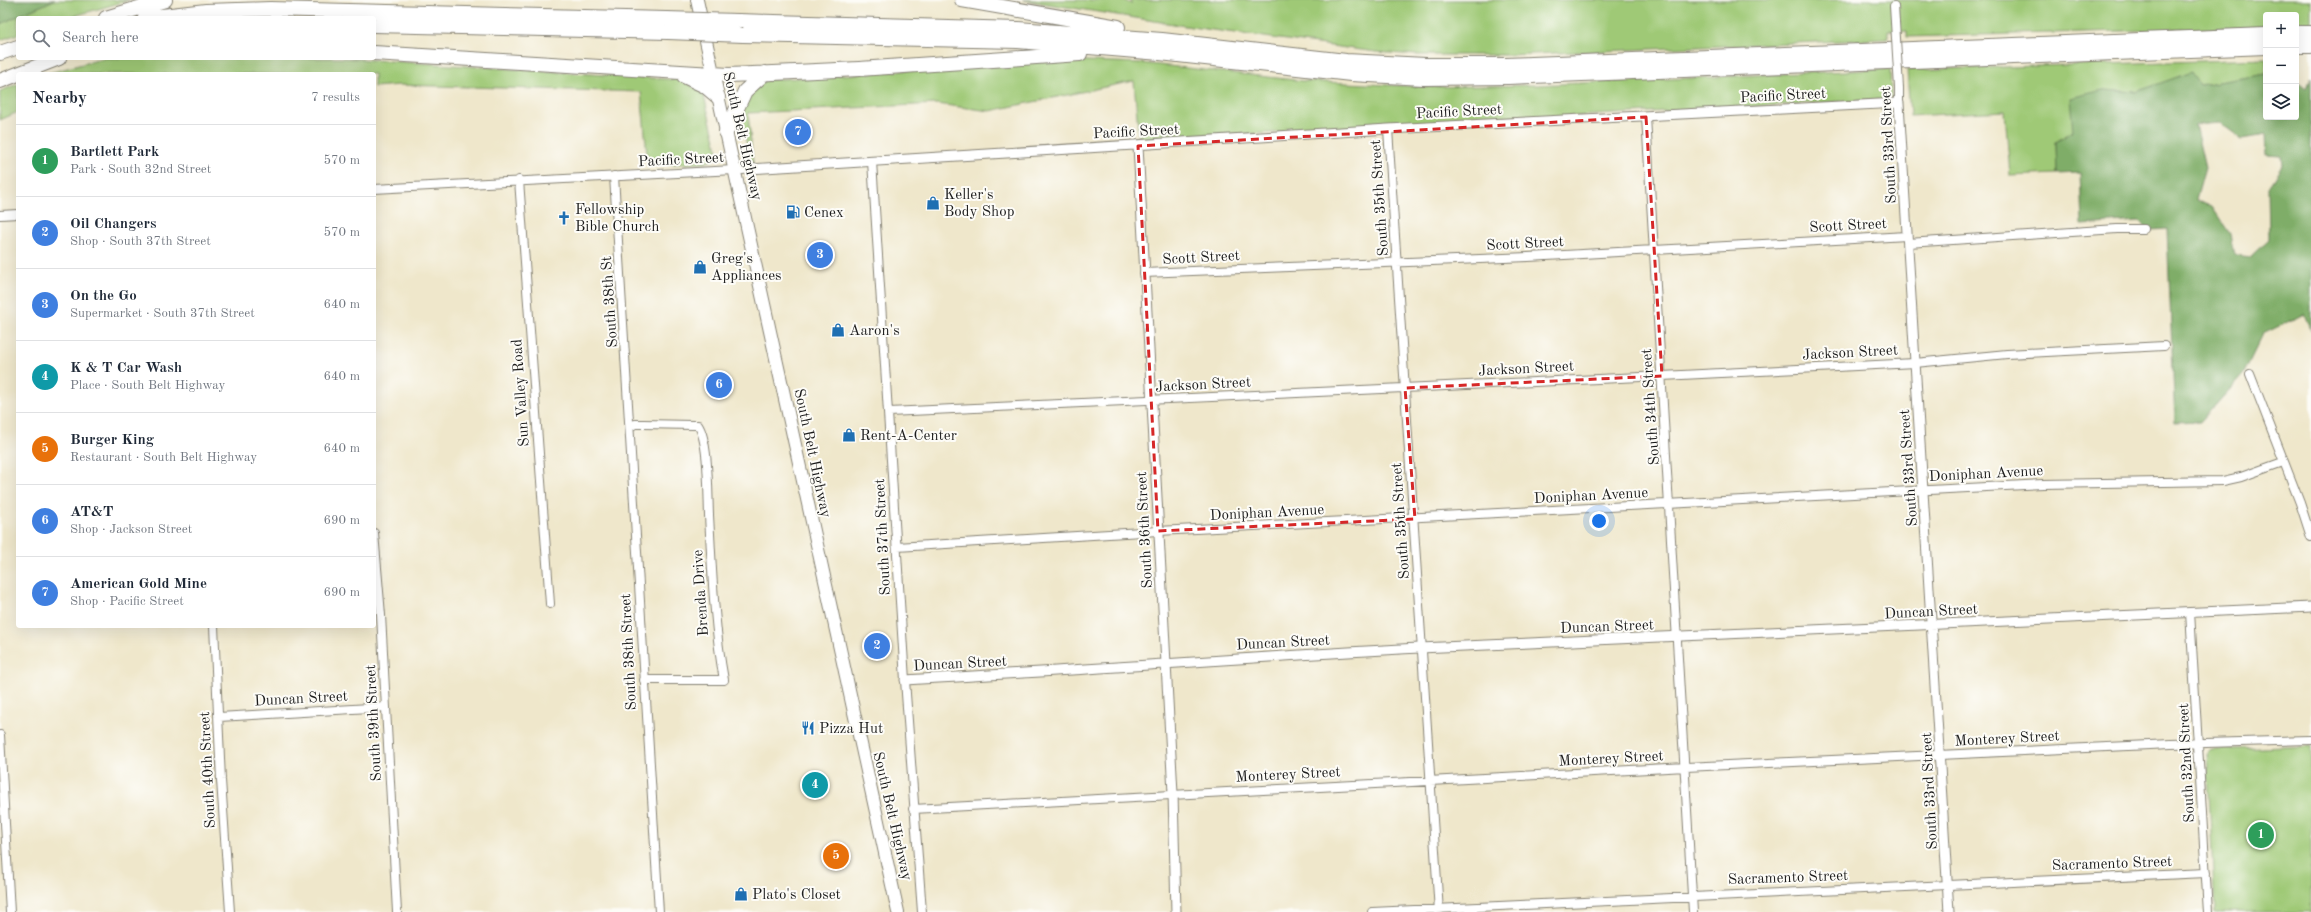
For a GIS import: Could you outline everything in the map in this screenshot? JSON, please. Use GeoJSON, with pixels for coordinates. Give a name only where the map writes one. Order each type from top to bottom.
{"type":"FeatureCollection","features":[{"type":"Feature","properties":{"kind":"highway"},"geometry":{"type":"LineString","coordinates":[[113,16],[165,0]]}},
{"type":"Feature","properties":{"kind":"highway"},"geometry":{"type":"LineString","coordinates":[[962,0],[1163,33],[1206,45]]}},
{"type":"Feature","properties":{"kind":"highway"},"geometry":{"type":"LineString","coordinates":[[162,16],[206,11],[270,9],[1018,41],[1160,52],[1351,74],[1453,78],[2263,47]]}},
{"type":"Feature","properties":{"kind":"highway"},"geometry":{"type":"LineString","coordinates":[[376,26],[667,26]]}},
{"type":"Feature","properties":{"kind":"highway"},"geometry":{"type":"LineString","coordinates":[[740,28],[1018,29],[1086,33],[1346,61],[1454,66],[2263,35]]}},
{"type":"Feature","properties":{"kind":"highway"},"geometry":{"type":"LineString","coordinates":[[2299,34],[2311,33]]}},
{"type":"Feature","properties":{"kind":"highway"},"geometry":{"type":"LineString","coordinates":[[2299,46],[2311,46]]}},
{"type":"Feature","properties":{"kind":"highway"},"geometry":{"type":"LineString","coordinates":[[0,53],[16,48]]}},
{"type":"Feature","properties":{"kind":"highway"},"geometry":{"type":"LineString","coordinates":[[376,53],[679,73],[765,74],[859,69],[1052,54],[1160,52]]}},
{"type":"Feature","properties":{"kind":"highway"},"geometry":{"type":"LineString","coordinates":[[23,72],[54,60]]}},
{"type":"Feature","properties":{"kind":"highway"},"geometry":{"type":"LineString","coordinates":[[679,73],[705,86],[718,97]]}},
{"type":"Feature","properties":{"kind":"highway"},"geometry":{"type":"LineString","coordinates":[[726,132],[745,90],[765,74]]}},
{"type":"Feature","properties":{"kind":"highway"},"geometry":{"type":"LineString","coordinates":[[0,81],[16,75]]}},
{"type":"Feature","properties":{"kind":"main road","name":"South Belt Highway"},"geometry":{"type":"LineString","coordinates":[[697,0],[898,912]]}},
{"type":"Feature","properties":{"kind":"street","name":"South 33rd Street"},"geometry":{"type":"LineString","coordinates":[[1894,6],[1907,239],[1941,755],[1949,912]]}},
{"type":"Feature","properties":{"kind":"street","name":"Pacific Street"},"geometry":{"type":"LineString","coordinates":[[376,189],[519,180],[734,170],[872,160],[1138,146],[1388,129],[1899,103]]}},
{"type":"Feature","properties":{"kind":"street","name":"South 34th Street"},"geometry":{"type":"LineString","coordinates":[[1646,116],[1652,250],[1662,376],[1694,912]]}},
{"type":"Feature","properties":{"kind":"street","name":"South 35th Street"},"geometry":{"type":"LineString","coordinates":[[1388,129],[1415,519],[1438,910]]}},
{"type":"Feature","properties":{"kind":"street","name":"South 36th Street"},"geometry":{"type":"LineString","coordinates":[[1138,146],[1173,794],[1176,912]]}},
{"type":"Feature","properties":{"kind":"street","name":"South 37th Street"},"geometry":{"type":"LineString","coordinates":[[872,160],[890,412],[913,809],[922,912]]}},
{"type":"Feature","properties":{"kind":"street","name":"South 38th St"},"geometry":{"type":"LineString","coordinates":[[614,176],[630,427]]}},
{"type":"Feature","properties":{"kind":"street","name":"Sun Valley Road"},"geometry":{"type":"LineString","coordinates":[[519,180],[550,604]]}},
{"type":"Feature","properties":{"kind":"street"},"geometry":{"type":"LineString","coordinates":[[0,215],[16,214]]}},
{"type":"Feature","properties":{"kind":"street","name":"Scott Street"},"geometry":{"type":"LineString","coordinates":[[1144,273],[2144,229]]}},
{"type":"Feature","properties":{"kind":"street","name":"Jackson Street"},"geometry":{"type":"LineString","coordinates":[[890,412],[1916,363],[2007,354],[2164,346]]}},
{"type":"Feature","properties":{"kind":"street"},"geometry":{"type":"LineString","coordinates":[[2250,374],[2311,537]]}},
{"type":"Feature","properties":{"kind":"street","name":"Brenda Drive"},"geometry":{"type":"LineString","coordinates":[[630,427],[634,424],[698,425],[702,431],[718,646],[724,680],[644,680]]}},
{"type":"Feature","properties":{"kind":"street","name":"South 38th Street"},"geometry":{"type":"LineString","coordinates":[[630,427],[659,912]]}},
{"type":"Feature","properties":{"kind":"street","name":"Doniphan Avenue"},"geometry":{"type":"LineString","coordinates":[[897,547],[1158,531],[1415,519],[1924,490],[2128,482],[2223,481],[2241,478],[2283,462]]}},
{"type":"Feature","properties":{"kind":"street","name":"South 39th Street"},"geometry":{"type":"LineString","coordinates":[[376,562],[386,707],[397,912]]}},
{"type":"Feature","properties":{"kind":"street","name":"Duncan Street"},"geometry":{"type":"LineString","coordinates":[[905,680],[1065,672],[1165,664],[1423,648],[2311,607]]}},
{"type":"Feature","properties":{"kind":"street","name":"South 32nd Street"},"geometry":{"type":"LineString","coordinates":[[2190,612],[2208,912]]}},
{"type":"Feature","properties":{"kind":"street","name":"South 40th Street"},"geometry":{"type":"LineString","coordinates":[[214,628],[230,912]]}},
{"type":"Feature","properties":{"kind":"street","name":"Duncan Street"},"geometry":{"type":"LineString","coordinates":[[219,717],[386,707]]}},
{"type":"Feature","properties":{"kind":"street"},"geometry":{"type":"LineString","coordinates":[[0,735],[10,912]]}},
{"type":"Feature","properties":{"kind":"street","name":"Monterey Street"},"geometry":{"type":"LineString","coordinates":[[913,809],[1098,800],[1173,794],[1941,755],[2311,740]]}},
{"type":"Feature","properties":{"kind":"street","name":"Sacramento Street"},"geometry":{"type":"LineString","coordinates":[[1372,912],[2206,873]]}},
{"type":"Feature","properties":{"kind":"highlighted area"},"geometry":{"type":"Polygon","coordinates":[[[1646,117],[1662,376],[1405,388],[1415,519],[1158,531],[1138,146],[1646,117]]]}},
{"type":"Feature","properties":{"kind":"green space"},"geometry":{"type":"Polygon","coordinates":[[[0,0],[54,0],[16,16],[0,24],[0,0]]]}},
{"type":"Feature","properties":{"kind":"green space"},"geometry":{"type":"Polygon","coordinates":[[[54,0],[130,0],[74,16],[18,16],[54,0]]]}},
{"type":"Feature","properties":{"kind":"green space"},"geometry":{"type":"Polygon","coordinates":[[[1023,0],[1124,0],[1131,4],[1131,0],[2311,0],[2311,26],[2299,26],[2299,12],[2263,12],[2263,27],[1907,37],[1907,31],[1888,30],[1888,39],[1508,55],[1417,55],[1376,52],[1198,28],[1023,0]]]}},
{"type":"Feature","properties":{"kind":"green space"},"geometry":{"type":"Polygon","coordinates":[[[16,17],[16,35],[0,40],[0,24],[16,17]]]}},
{"type":"Feature","properties":{"kind":"green space"},"geometry":{"type":"Polygon","coordinates":[[[2263,59],[2263,74],[2200,85],[2191,73],[2136,92],[2103,90],[2073,131],[2056,142],[2057,174],[2010,176],[2005,111],[1910,116],[1907,70],[2263,59]]]}},
{"type":"Feature","properties":{"kind":"green space"},"geometry":{"type":"Polygon","coordinates":[[[98,60],[374,60],[681,80],[703,92],[718,152],[713,160],[704,163],[648,165],[641,92],[399,85],[376,87],[376,72],[52,72],[98,60]]]}},
{"type":"Feature","properties":{"kind":"green space"},"geometry":{"type":"Polygon","coordinates":[[[1062,60],[1141,63],[1304,81],[1429,87],[1537,85],[1890,69],[1891,97],[1887,99],[1139,140],[1134,81],[990,111],[937,104],[748,113],[753,163],[750,161],[741,115],[751,89],[767,80],[1062,60]]]}},
{"type":"Feature","properties":{"kind":"green space"},"geometry":{"type":"Polygon","coordinates":[[[2191,72],[2200,85],[2263,74],[2263,120],[2299,120],[2299,81],[2307,88],[2311,77],[2311,331],[2304,314],[2263,334],[2243,375],[2200,422],[2175,423],[2167,229],[2150,230],[2139,221],[2082,225],[2080,173],[2057,174],[2056,142],[2073,131],[2070,98],[2103,90],[2136,92],[2191,72]],[[2220,123],[2195,125],[2205,168],[2196,200],[2212,207],[2230,234],[2234,255],[2250,257],[2269,239],[2268,187],[2282,166],[2281,156],[2266,155],[2265,135],[2242,139],[2220,123]]]}},
{"type":"Feature","properties":{"kind":"green space"},"geometry":{"type":"Polygon","coordinates":[[[16,85],[16,113],[0,120],[0,91],[16,85]]]}},
{"type":"Feature","properties":{"kind":"green space"},"geometry":{"type":"Polygon","coordinates":[[[2311,746],[2311,912],[2215,912],[2207,754],[2211,750],[2311,746]]]}},
{"type":"Feature","properties":{"kind":"place","name":"American Gold Mine"},"geometry":{"type":"Point","coordinates":[798,132]}},
{"type":"Feature","properties":{"kind":"place","name":"Keller's Body Shop"},"geometry":{"type":"Point","coordinates":[933,203]}},
{"type":"Feature","properties":{"kind":"place","name":"Cenex"},"geometry":{"type":"Point","coordinates":[793,212]}},
{"type":"Feature","properties":{"kind":"place","name":"Fellowship Bible Church"},"geometry":{"type":"Point","coordinates":[564,218]}},
{"type":"Feature","properties":{"kind":"place","name":"On the Go"},"geometry":{"type":"Point","coordinates":[820,255]}},
{"type":"Feature","properties":{"kind":"place","name":"Greg's Appliances"},"geometry":{"type":"Point","coordinates":[700,267]}},
{"type":"Feature","properties":{"kind":"place","name":"Aaron's"},"geometry":{"type":"Point","coordinates":[838,330]}},
{"type":"Feature","properties":{"kind":"place","name":"AT&T"},"geometry":{"type":"Point","coordinates":[719,385]}},
{"type":"Feature","properties":{"kind":"place","name":"Rent-A-Center"},"geometry":{"type":"Point","coordinates":[849,435]}},
{"type":"Feature","properties":{"kind":"place","name":"Oil Changers"},"geometry":{"type":"Point","coordinates":[877,646]}},
{"type":"Feature","properties":{"kind":"place","name":"Pizza Hut"},"geometry":{"type":"Point","coordinates":[808,728]}},
{"type":"Feature","properties":{"kind":"place","name":"K & T Car Wash"},"geometry":{"type":"Point","coordinates":[815,785]}},
{"type":"Feature","properties":{"kind":"place","name":"Bartlett Park"},"geometry":{"type":"Point","coordinates":[2261,835]}},
{"type":"Feature","properties":{"kind":"place","name":"Burger King"},"geometry":{"type":"Point","coordinates":[836,856]}},
{"type":"Feature","properties":{"kind":"place","name":"Plato's Closet"},"geometry":{"type":"Point","coordinates":[741,894]}}]}
